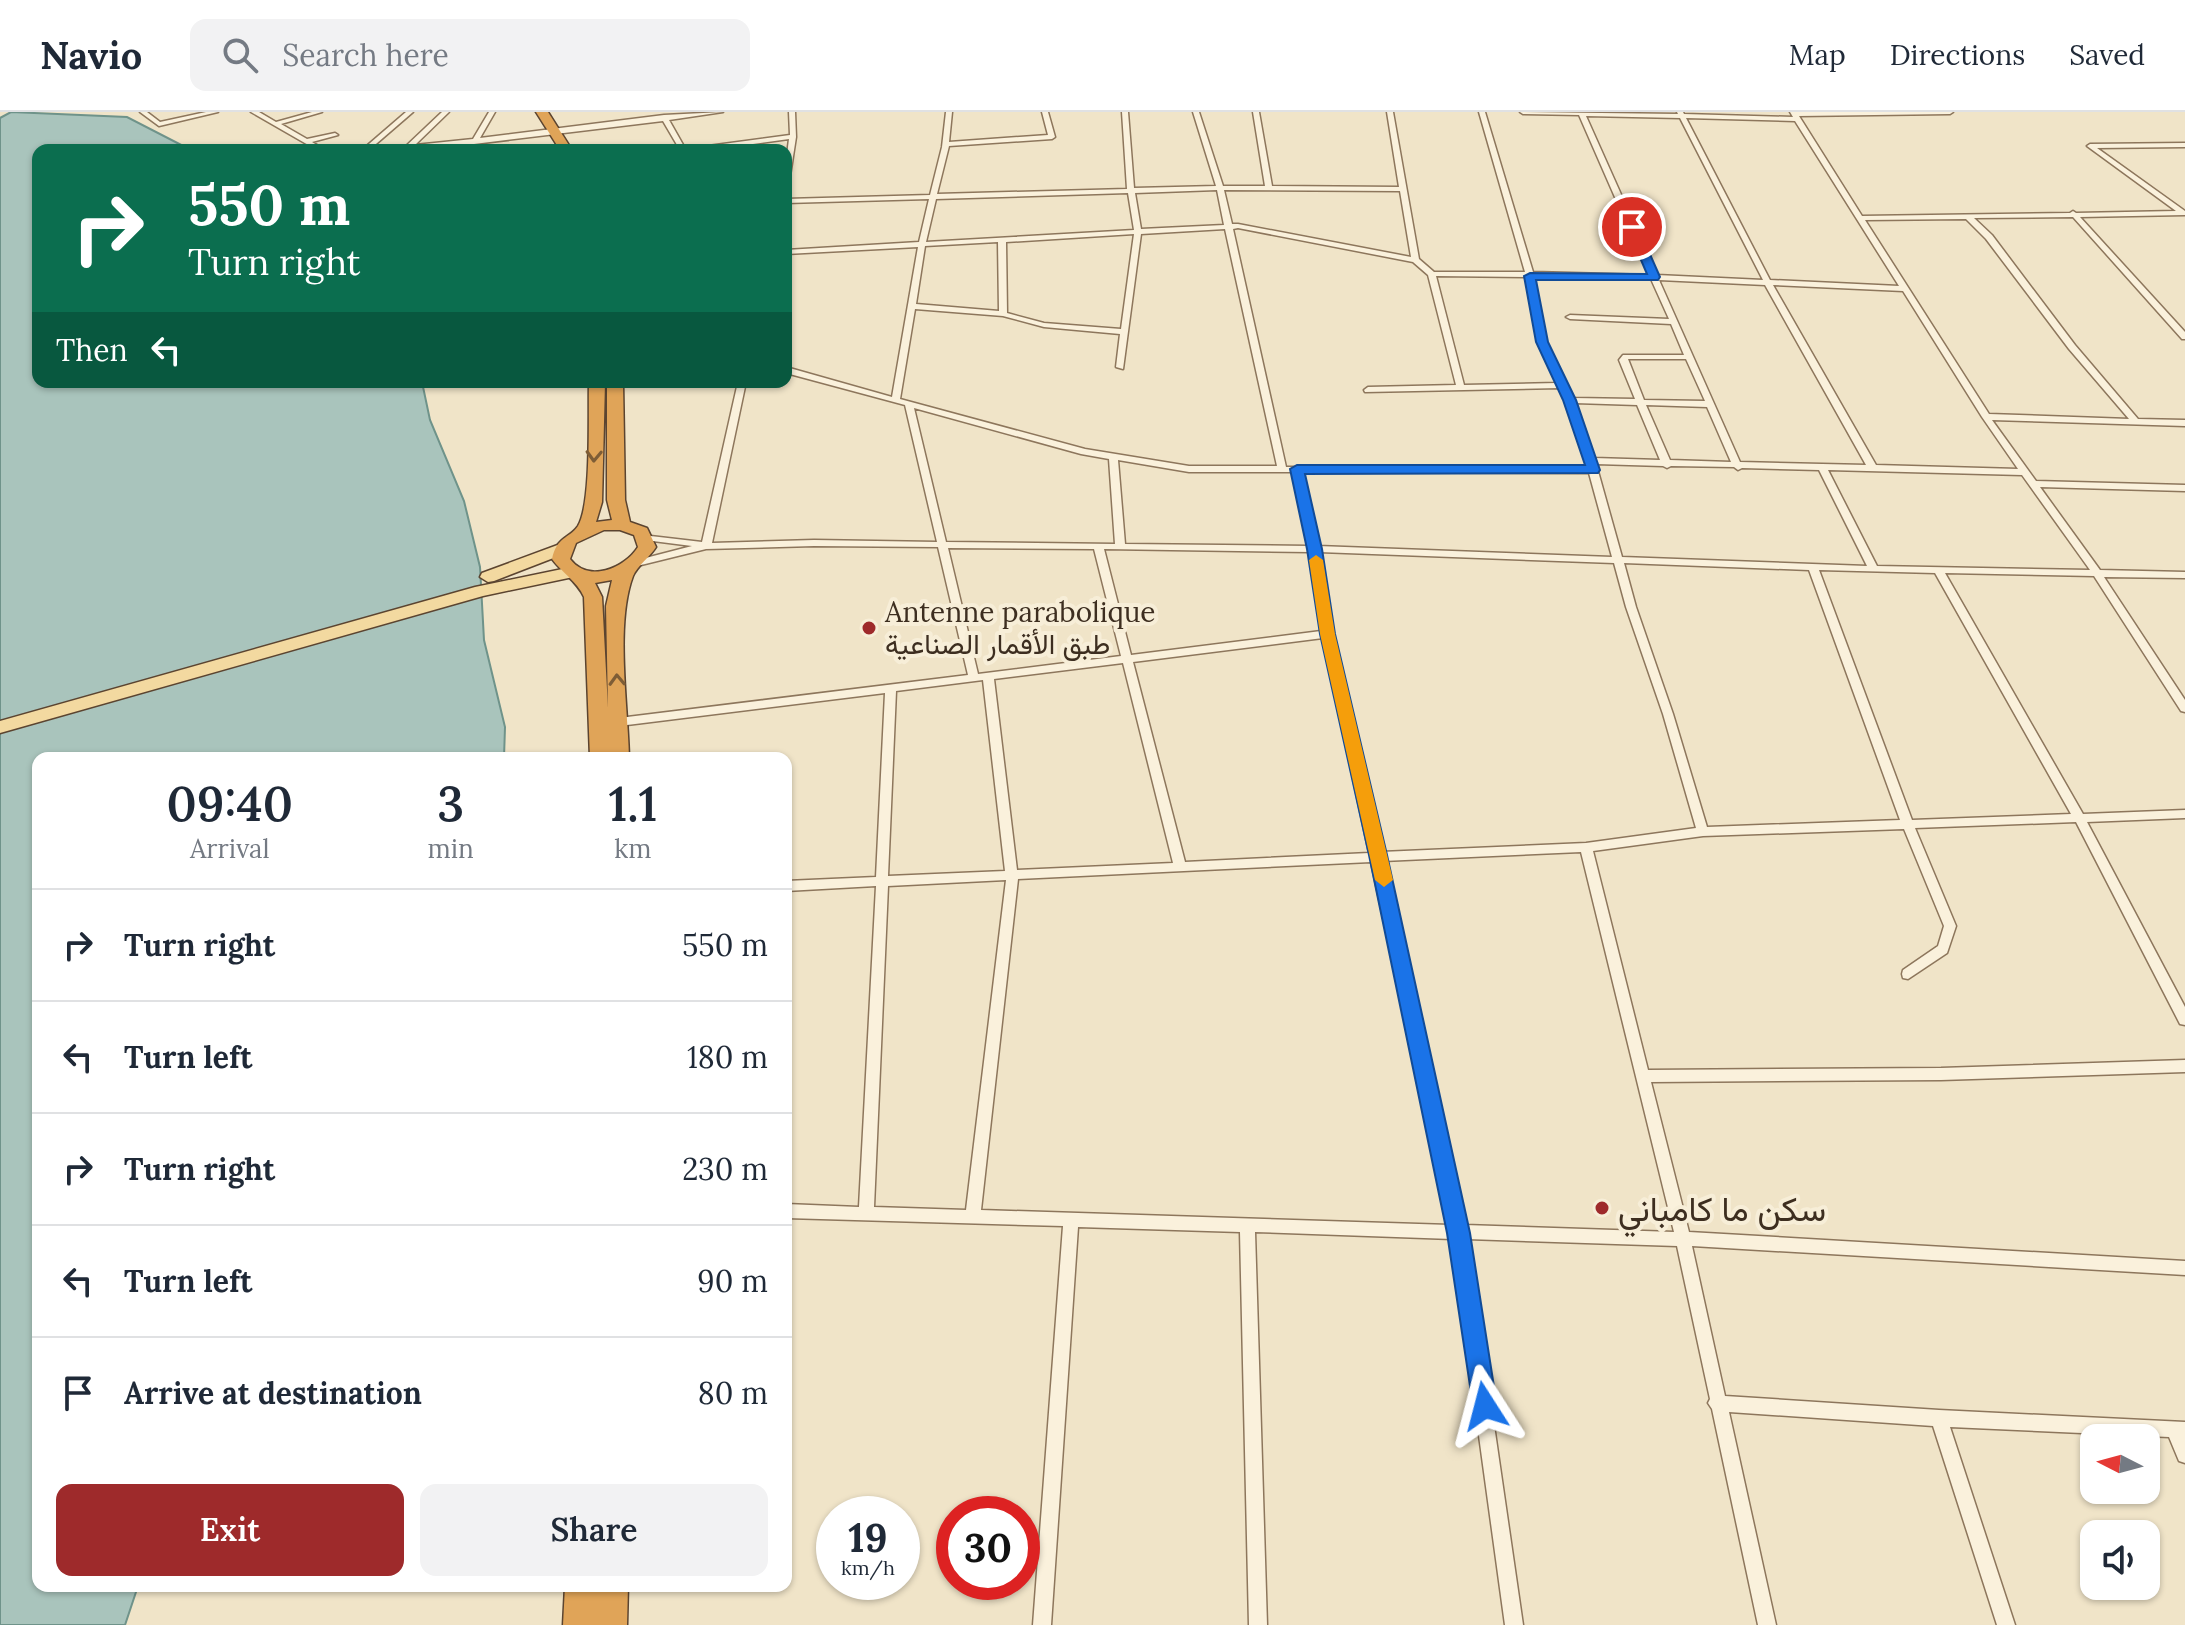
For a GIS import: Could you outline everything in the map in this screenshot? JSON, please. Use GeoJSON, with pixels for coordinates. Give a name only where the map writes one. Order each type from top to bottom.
{"type":"FeatureCollection","features":[{"type":"Feature","properties":{"kind":"highway"},"geometry":{"type":"LineString","coordinates":[[542,112],[574,144]]}},
{"type":"Feature","properties":{"kind":"highway"},"geometry":{"type":"LineString","coordinates":[[557,112],[565,144]]}},
{"type":"Feature","properties":{"kind":"highway"},"geometry":{"type":"LineString","coordinates":[[585,530],[593,502],[597,388]]}},
{"type":"Feature","properties":{"kind":"highway"},"geometry":{"type":"LineString","coordinates":[[615,388],[616,500],[622,525]]}},
{"type":"Feature","properties":{"kind":"highway"},"geometry":{"type":"LineString","coordinates":[[600,752],[593,597],[589,587],[563,564],[563,548],[571,538],[585,530],[622,525],[636,529],[645,537],[647,547],[632,567],[615,606],[619,752]]}},
{"type":"Feature","properties":{"kind":"highway"},"geometry":{"type":"LineString","coordinates":[[575,573],[604,576],[632,567]]}},
{"type":"Feature","properties":{"kind":"highway"},"geometry":{"type":"LineString","coordinates":[[579,1625],[581,1592]]}},
{"type":"Feature","properties":{"kind":"highway"},"geometry":{"type":"LineString","coordinates":[[611,1625],[612,1592]]}},
{"type":"Feature","properties":{"kind":"main road"},"geometry":{"type":"LineString","coordinates":[[0,715],[496,575],[563,548]]}},
{"type":"Feature","properties":{"kind":"main road"},"geometry":{"type":"LineString","coordinates":[[0,727],[481,591],[575,573]]}},
{"type":"Feature","properties":{"kind":"street"},"geometry":{"type":"LineString","coordinates":[[143,112],[159,124],[215,112]]}},
{"type":"Feature","properties":{"kind":"street"},"geometry":{"type":"LineString","coordinates":[[254,112],[311,144]]}},
{"type":"Feature","properties":{"kind":"street"},"geometry":{"type":"LineString","coordinates":[[275,124],[319,112]]}},
{"type":"Feature","properties":{"kind":"street"},"geometry":{"type":"LineString","coordinates":[[372,144],[410,112]]}},
{"type":"Feature","properties":{"kind":"street"},"geometry":{"type":"LineString","coordinates":[[412,144],[446,112]]}},
{"type":"Feature","properties":{"kind":"street"},"geometry":{"type":"LineString","coordinates":[[474,142],[492,112]]}},
{"type":"Feature","properties":{"kind":"street"},"geometry":{"type":"LineString","coordinates":[[461,144],[720,112]]}},
{"type":"Feature","properties":{"kind":"street"},"geometry":{"type":"LineString","coordinates":[[792,112],[792,144]]}},
{"type":"Feature","properties":{"kind":"street"},"geometry":{"type":"LineString","coordinates":[[896,400],[922,244],[945,144],[949,112]]}},
{"type":"Feature","properties":{"kind":"street"},"geometry":{"type":"LineString","coordinates":[[945,144],[1052,137],[1045,112]]}},
{"type":"Feature","properties":{"kind":"street"},"geometry":{"type":"LineString","coordinates":[[1120,367],[1138,232],[1131,191],[1125,112]]}},
{"type":"Feature","properties":{"kind":"street"},"geometry":{"type":"LineString","coordinates":[[1196,112],[1220,188],[1282,469]]}},
{"type":"Feature","properties":{"kind":"street"},"geometry":{"type":"LineString","coordinates":[[1256,112],[1269,189]]}},
{"type":"Feature","properties":{"kind":"street"},"geometry":{"type":"LineString","coordinates":[[1390,112],[1415,260]]}},
{"type":"Feature","properties":{"kind":"street"},"geometry":{"type":"LineString","coordinates":[[1482,112],[1530,276],[1542,342],[1564,385],[1592,465],[1703,832]]}},
{"type":"Feature","properties":{"kind":"street"},"geometry":{"type":"LineString","coordinates":[[1523,112],[1795,115],[1950,112]]}},
{"type":"Feature","properties":{"kind":"street"},"geometry":{"type":"LineString","coordinates":[[1581,112],[1738,467]]}},
{"type":"Feature","properties":{"kind":"street"},"geometry":{"type":"LineString","coordinates":[[1681,114],[1768,283],[1873,469]]}},
{"type":"Feature","properties":{"kind":"street"},"geometry":{"type":"LineString","coordinates":[[1795,115],[1986,417],[2097,573],[2185,708]]}},
{"type":"Feature","properties":{"kind":"street"},"geometry":{"type":"LineString","coordinates":[[664,117],[680,144]]}},
{"type":"Feature","properties":{"kind":"street"},"geometry":{"type":"LineString","coordinates":[[305,141],[335,135]]}},
{"type":"Feature","properties":{"kind":"street"},"geometry":{"type":"LineString","coordinates":[[739,144],[793,137]]}},
{"type":"Feature","properties":{"kind":"street"},"geometry":{"type":"LineString","coordinates":[[514,144],[515,138]]}},
{"type":"Feature","properties":{"kind":"street"},"geometry":{"type":"LineString","coordinates":[[2184,213],[2090,146],[2185,145]]}},
{"type":"Feature","properties":{"kind":"street"},"geometry":{"type":"LineString","coordinates":[[792,201],[1220,188],[1403,189]]}},
{"type":"Feature","properties":{"kind":"street"},"geometry":{"type":"LineString","coordinates":[[2073,213],[2185,337]]}},
{"type":"Feature","properties":{"kind":"street"},"geometry":{"type":"LineString","coordinates":[[1862,218],[2184,213]]}},
{"type":"Feature","properties":{"kind":"street"},"geometry":{"type":"LineString","coordinates":[[1966,215],[1989,237],[2072,347],[2136,422]]}},
{"type":"Feature","properties":{"kind":"street"},"geometry":{"type":"LineString","coordinates":[[792,252],[1248,226],[1415,260],[1432,274],[1461,388]]}},
{"type":"Feature","properties":{"kind":"street"},"geometry":{"type":"LineString","coordinates":[[1002,240],[1003,314]]}},
{"type":"Feature","properties":{"kind":"street"},"geometry":{"type":"LineString","coordinates":[[1432,274],[1654,277],[1905,289]]}},
{"type":"Feature","properties":{"kind":"street"},"geometry":{"type":"LineString","coordinates":[[912,306],[1003,314],[1044,325],[1125,332]]}},
{"type":"Feature","properties":{"kind":"street"},"geometry":{"type":"LineString","coordinates":[[1570,317],[1674,322]]}},
{"type":"Feature","properties":{"kind":"street"},"geometry":{"type":"LineString","coordinates":[[1667,465],[1623,360],[1634,357],[1689,357]]}},
{"type":"Feature","properties":{"kind":"street"},"geometry":{"type":"LineString","coordinates":[[792,372],[1113,457],[1189,469],[1667,465],[2025,472]]}},
{"type":"Feature","properties":{"kind":"street"},"geometry":{"type":"LineString","coordinates":[[1368,390],[1564,385]]}},
{"type":"Feature","properties":{"kind":"street"},"geometry":{"type":"LineString","coordinates":[[706,546],[741,388]]}},
{"type":"Feature","properties":{"kind":"street"},"geometry":{"type":"LineString","coordinates":[[1570,400],[1709,404]]}},
{"type":"Feature","properties":{"kind":"street"},"geometry":{"type":"LineString","coordinates":[[909,404],[974,679]]}},
{"type":"Feature","properties":{"kind":"street"},"geometry":{"type":"LineString","coordinates":[[1986,417],[2185,423]]}},
{"type":"Feature","properties":{"kind":"street"},"geometry":{"type":"LineString","coordinates":[[1113,457],[1120,547]]}},
{"type":"Feature","properties":{"kind":"street"},"geometry":{"type":"LineString","coordinates":[[1297,469],[1314,549],[1327,634],[1459,1233],[1514,1625]]}},
{"type":"Feature","properties":{"kind":"street"},"geometry":{"type":"LineString","coordinates":[[1823,469],[1874,569]]}},
{"type":"Feature","properties":{"kind":"street"},"geometry":{"type":"LineString","coordinates":[[2034,484],[2185,488]]}},
{"type":"Feature","properties":{"kind":"street"},"geometry":{"type":"LineString","coordinates":[[645,537],[706,546],[942,544],[1314,549],[1939,571],[2185,575]]}},
{"type":"Feature","properties":{"kind":"street"},"geometry":{"type":"LineString","coordinates":[[632,567],[706,546]]}},
{"type":"Feature","properties":{"kind":"street"},"geometry":{"type":"LineString","coordinates":[[1098,546],[1180,867]]}},
{"type":"Feature","properties":{"kind":"street"},"geometry":{"type":"LineString","coordinates":[[1813,567],[1908,825],[1950,926],[1943,949],[1908,974]]}},
{"type":"Feature","properties":{"kind":"street"},"geometry":{"type":"LineString","coordinates":[[1939,571],[2080,819],[2185,1020]]}},
{"type":"Feature","properties":{"kind":"street"},"geometry":{"type":"LineString","coordinates":[[619,722],[1327,634]]}},
{"type":"Feature","properties":{"kind":"street"},"geometry":{"type":"LineString","coordinates":[[973,1216],[1012,877],[988,677]]}},
{"type":"Feature","properties":{"kind":"street"},"geometry":{"type":"LineString","coordinates":[[866,1213],[891,689]]}},
{"type":"Feature","properties":{"kind":"street"},"geometry":{"type":"LineString","coordinates":[[792,886],[1586,847],[1703,832],[2185,814]]}},
{"type":"Feature","properties":{"kind":"street"},"geometry":{"type":"LineString","coordinates":[[1586,847],[1683,1239],[1716,1403],[1767,1625]]}},
{"type":"Feature","properties":{"kind":"street"},"geometry":{"type":"LineString","coordinates":[[1643,1076],[1941,1074],[2185,1066]]}},
{"type":"Feature","properties":{"kind":"street"},"geometry":{"type":"LineString","coordinates":[[792,1211],[1683,1239],[2185,1268]]}},
{"type":"Feature","properties":{"kind":"street"},"geometry":{"type":"LineString","coordinates":[[1042,1625],[1071,1219]]}},
{"type":"Feature","properties":{"kind":"street"},"geometry":{"type":"LineString","coordinates":[[1247,1224],[1258,1625]]}},
{"type":"Feature","properties":{"kind":"street"},"geometry":{"type":"LineString","coordinates":[[1716,1403],[2180,1430],[2185,1455]]}},
{"type":"Feature","properties":{"kind":"street"},"geometry":{"type":"LineString","coordinates":[[1939,1418],[2006,1625]]}},
{"type":"Feature","properties":{"kind":"water"},"geometry":{"type":"Polygon","coordinates":[[[11,112],[127,117],[179,144],[32,144],[32,388],[423,388],[430,420],[464,501],[480,567],[484,640],[505,727],[504,752],[32,752],[32,1592],[136,1592],[125,1625],[0,1625],[0,118],[11,112]]]}},
{"type":"Feature","properties":{"kind":"slow traffic"},"geometry":{"type":"LineString","coordinates":[[1316,560],[1327,634],[1384,880]]}},
{"type":"Feature","properties":{"kind":"place","name":"Antenne parabolique طبق الأقمار الصناعية"},"geometry":{"type":"Point","coordinates":[869,628]}},
{"type":"Feature","properties":{"kind":"place","name":"سكن ما كامباني"},"geometry":{"type":"Point","coordinates":[1602,1208]}},
{"type":"Feature","properties":{"kind":"route"},"geometry":{"type":"LineString","coordinates":[[1485,1406],[1459,1233],[1327,634],[1314,549],[1297,469],[1593,470],[1570,400],[1542,342],[1530,276],[1654,277],[1632,227]]}}]}
